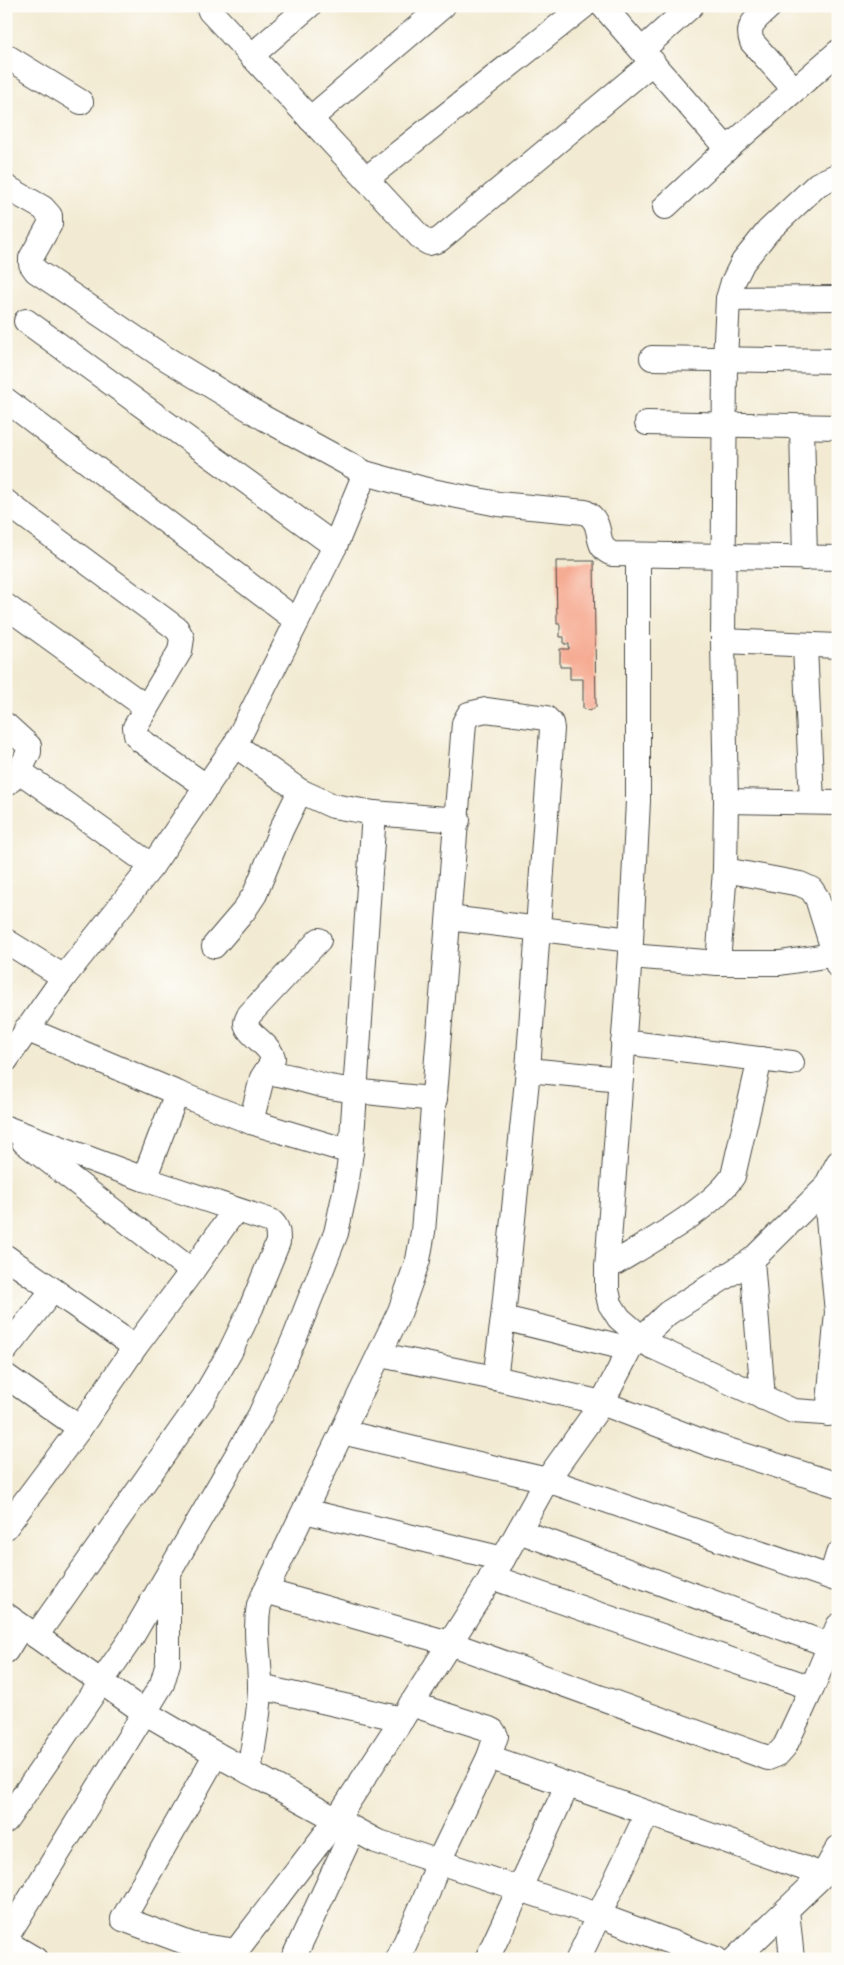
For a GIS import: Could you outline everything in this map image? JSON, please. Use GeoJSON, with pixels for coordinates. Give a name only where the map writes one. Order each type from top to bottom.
{"type":"FeatureCollection","features":[{"type":"Feature","properties":{"kind":"street"},"geometry":{"type":"LineString","coordinates":[[208,6],[210,11],[251,56],[422,239],[429,243],[439,240],[647,56],[691,6]]}},
{"type":"Feature","properties":{"kind":"street"},"geometry":{"type":"LineString","coordinates":[[251,56],[309,6]]}},
{"type":"Feature","properties":{"kind":"street"},"geometry":{"type":"LineString","coordinates":[[310,119],[444,6]]}},
{"type":"Feature","properties":{"kind":"street"},"geometry":{"type":"LineString","coordinates":[[366,179],[584,6]]}},
{"type":"Feature","properties":{"kind":"street"},"geometry":{"type":"LineString","coordinates":[[603,6],[727,148]]}},
{"type":"Feature","properties":{"kind":"street"},"geometry":{"type":"LineString","coordinates":[[770,6],[751,25],[749,34],[752,42],[794,89]]}},
{"type":"Feature","properties":{"kind":"street"},"geometry":{"type":"LineString","coordinates":[[665,207],[727,148],[838,52]]}},
{"type":"Feature","properties":{"kind":"street"},"geometry":{"type":"LineString","coordinates":[[6,56],[81,102]]}},
{"type":"Feature","properties":{"kind":"street"},"geometry":{"type":"LineString","coordinates":[[718,963],[725,870],[726,801],[723,641],[725,360],[728,299],[733,282],[744,262],[768,231],[818,184],[838,175]]}},
{"type":"Feature","properties":{"kind":"street"},"geometry":{"type":"LineString","coordinates":[[6,186],[43,208],[50,216],[50,224],[31,258],[31,264],[36,271],[162,356],[264,418],[365,474],[427,490],[498,504],[585,512],[592,516],[597,524],[602,547],[606,552],[613,554],[838,558]]}},
{"type":"Feature","properties":{"kind":"street"},"geometry":{"type":"LineString","coordinates":[[728,299],[838,298]]}},
{"type":"Feature","properties":{"kind":"street"},"geometry":{"type":"LineString","coordinates":[[26,321],[335,546]]}},
{"type":"Feature","properties":{"kind":"street"},"geometry":{"type":"LineString","coordinates":[[652,358],[838,361]]}},
{"type":"Feature","properties":{"kind":"street"},"geometry":{"type":"LineString","coordinates":[[6,400],[297,621]]}},
{"type":"Feature","properties":{"kind":"street"},"geometry":{"type":"LineString","coordinates":[[647,424],[838,427]]}},
{"type":"Feature","properties":{"kind":"street"},"geometry":{"type":"LineString","coordinates":[[802,427],[805,558]]}},
{"type":"Feature","properties":{"kind":"street"},"geometry":{"type":"LineString","coordinates":[[6,1060],[18,1033],[152,866],[235,745],[335,546],[365,474]]}},
{"type":"Feature","properties":{"kind":"street"},"geometry":{"type":"LineString","coordinates":[[6,502],[178,629],[182,638],[180,651],[135,727],[136,735],[140,740],[207,787]]}},
{"type":"Feature","properties":{"kind":"street"},"geometry":{"type":"LineString","coordinates":[[635,1344],[610,1304],[607,1290],[607,1268],[630,948],[638,800],[638,555]]}},
{"type":"Feature","properties":{"kind":"street"},"geometry":{"type":"LineString","coordinates":[[6,606],[146,708]]}},
{"type":"Feature","properties":{"kind":"street"},"geometry":{"type":"LineString","coordinates":[[723,641],[838,646]]}},
{"type":"Feature","properties":{"kind":"street"},"geometry":{"type":"LineString","coordinates":[[805,646],[812,802]]}},
{"type":"Feature","properties":{"kind":"street"},"geometry":{"type":"LineString","coordinates":[[249,1772],[260,1687],[257,1618],[259,1604],[380,1355],[418,1260],[424,1232],[458,820],[464,723],[469,714],[486,710],[546,718],[551,723],[552,739],[528,1070],[504,1318],[495,1378]]}},
{"type":"Feature","properties":{"kind":"street"},"geometry":{"type":"LineString","coordinates":[[6,725],[29,746],[29,752],[12,779]]}},
{"type":"Feature","properties":{"kind":"street"},"geometry":{"type":"LineString","coordinates":[[235,745],[300,791],[333,806],[374,813],[458,820]]}},
{"type":"Feature","properties":{"kind":"street"},"geometry":{"type":"LineString","coordinates":[[12,779],[25,775],[152,866]]}},
{"type":"Feature","properties":{"kind":"street"},"geometry":{"type":"LineString","coordinates":[[214,946],[243,912],[255,894],[281,830],[300,791]]}},
{"type":"Feature","properties":{"kind":"street"},"geometry":{"type":"LineString","coordinates":[[726,801],[838,803]]}},
{"type":"Feature","properties":{"kind":"street"},"geometry":{"type":"LineString","coordinates":[[8,1817],[130,1640],[260,1415],[295,1337],[336,1233],[351,1152],[374,813]]}},
{"type":"Feature","properties":{"kind":"street"},"geometry":{"type":"LineString","coordinates":[[450,918],[537,929],[630,948],[718,963],[780,963],[837,958],[816,898],[811,889],[800,884],[725,870]]}},
{"type":"Feature","properties":{"kind":"street"},"geometry":{"type":"LineString","coordinates":[[250,1122],[262,1078],[271,1064],[272,1054],[249,1029],[246,1023],[249,1015],[319,940]]}},
{"type":"Feature","properties":{"kind":"street"},"geometry":{"type":"LineString","coordinates":[[6,941],[64,977]]}},
{"type":"Feature","properties":{"kind":"street"},"geometry":{"type":"LineString","coordinates":[[18,1033],[250,1122],[351,1152]]}},
{"type":"Feature","properties":{"kind":"street"},"geometry":{"type":"LineString","coordinates":[[623,1042],[792,1063]]}},
{"type":"Feature","properties":{"kind":"street"},"geometry":{"type":"LineString","coordinates":[[607,1268],[688,1216],[725,1188],[733,1176],[760,1059]]}},
{"type":"Feature","properties":{"kind":"street"},"geometry":{"type":"LineString","coordinates":[[528,1070],[621,1079]]}},
{"type":"Feature","properties":{"kind":"street"},"geometry":{"type":"LineString","coordinates":[[266,1073],[355,1091],[435,1099]]}},
{"type":"Feature","properties":{"kind":"street"},"geometry":{"type":"LineString","coordinates":[[144,1179],[178,1094]]}},
{"type":"Feature","properties":{"kind":"street"},"geometry":{"type":"LineString","coordinates":[[6,1128],[144,1179],[271,1221],[276,1226],[278,1232],[278,1242],[251,1308],[230,1352],[204,1397],[21,1626],[6,1651]]}},
{"type":"Feature","properties":{"kind":"street"},"geometry":{"type":"LineString","coordinates":[[6,1128],[192,1271]]}},
{"type":"Feature","properties":{"kind":"street"},"geometry":{"type":"LineString","coordinates":[[293,1959],[345,1824],[407,1711],[497,1568],[547,1480],[602,1403],[635,1344],[668,1313],[752,1260],[825,1188],[838,1162]]}},
{"type":"Feature","properties":{"kind":"street"},"geometry":{"type":"LineString","coordinates":[[504,1318],[651,1346],[793,1411],[833,1414],[837,1312],[825,1188]]}},
{"type":"Feature","properties":{"kind":"street"},"geometry":{"type":"LineString","coordinates":[[6,1527],[15,1498],[80,1428],[135,1347],[235,1210]]}},
{"type":"Feature","properties":{"kind":"street"},"geometry":{"type":"LineString","coordinates":[[6,1257],[135,1347]]}},
{"type":"Feature","properties":{"kind":"street"},"geometry":{"type":"LineString","coordinates":[[752,1260],[763,1398]]}},
{"type":"Feature","properties":{"kind":"street"},"geometry":{"type":"LineString","coordinates":[[6,1349],[53,1290]]}},
{"type":"Feature","properties":{"kind":"street"},"geometry":{"type":"LineString","coordinates":[[380,1355],[495,1378],[602,1403],[709,1444],[838,1485]]}},
{"type":"Feature","properties":{"kind":"street"},"geometry":{"type":"LineString","coordinates":[[6,1376],[80,1428]]}},
{"type":"Feature","properties":{"kind":"street"},"geometry":{"type":"LineString","coordinates":[[342,1432],[547,1480],[835,1579],[838,1554]]}},
{"type":"Feature","properties":{"kind":"street"},"geometry":{"type":"LineString","coordinates":[[304,1511],[497,1568],[812,1688]]}},
{"type":"Feature","properties":{"kind":"street"},"geometry":{"type":"LineString","coordinates":[[265,1590],[449,1643],[768,1758],[774,1757],[782,1751],[812,1688],[834,1635],[519,1531]]}},
{"type":"Feature","properties":{"kind":"street"},"geometry":{"type":"LineString","coordinates":[[6,1938],[167,1673],[168,1576]]}},
{"type":"Feature","properties":{"kind":"street"},"geometry":{"type":"LineString","coordinates":[[21,1626],[144,1712],[216,1754],[376,1841],[598,1915],[716,1959]]}},
{"type":"Feature","properties":{"kind":"street"},"geometry":{"type":"LineString","coordinates":[[260,1687],[407,1711],[493,1731],[496,1739],[489,1757],[438,1863],[428,1892],[398,1959]]}},
{"type":"Feature","properties":{"kind":"street"},"geometry":{"type":"LineString","coordinates":[[216,1754],[122,1920],[193,1945],[232,1955],[345,1824]]}},
{"type":"Feature","properties":{"kind":"street"},"geometry":{"type":"LineString","coordinates":[[489,1757],[823,1875]]}},
{"type":"Feature","properties":{"kind":"street"},"geometry":{"type":"LineString","coordinates":[[488,1959],[568,1786]]}},
{"type":"Feature","properties":{"kind":"street"},"geometry":{"type":"LineString","coordinates":[[578,1959],[646,1814]]}},
{"type":"Feature","properties":{"kind":"street"},"geometry":{"type":"LineString","coordinates":[[735,1959],[823,1875],[838,1848]]}},
{"type":"Feature","properties":{"kind":"street"},"geometry":{"type":"LineString","coordinates":[[787,1910],[792,1959]]}},
{"type":"Feature","properties":{"kind":"street"},"geometry":{"type":"LineString","coordinates":[[6,1942],[29,1957]]}},
{"type":"Feature","properties":{"kind":"building"},"geometry":{"type":"Polygon","coordinates":[[[556,561],[594,561],[596,707],[590,711],[583,708],[583,679],[570,679],[570,667],[560,667],[560,649],[569,649],[569,644],[564,644],[564,637],[560,637],[560,624],[557,624],[556,561]]]}}]}
